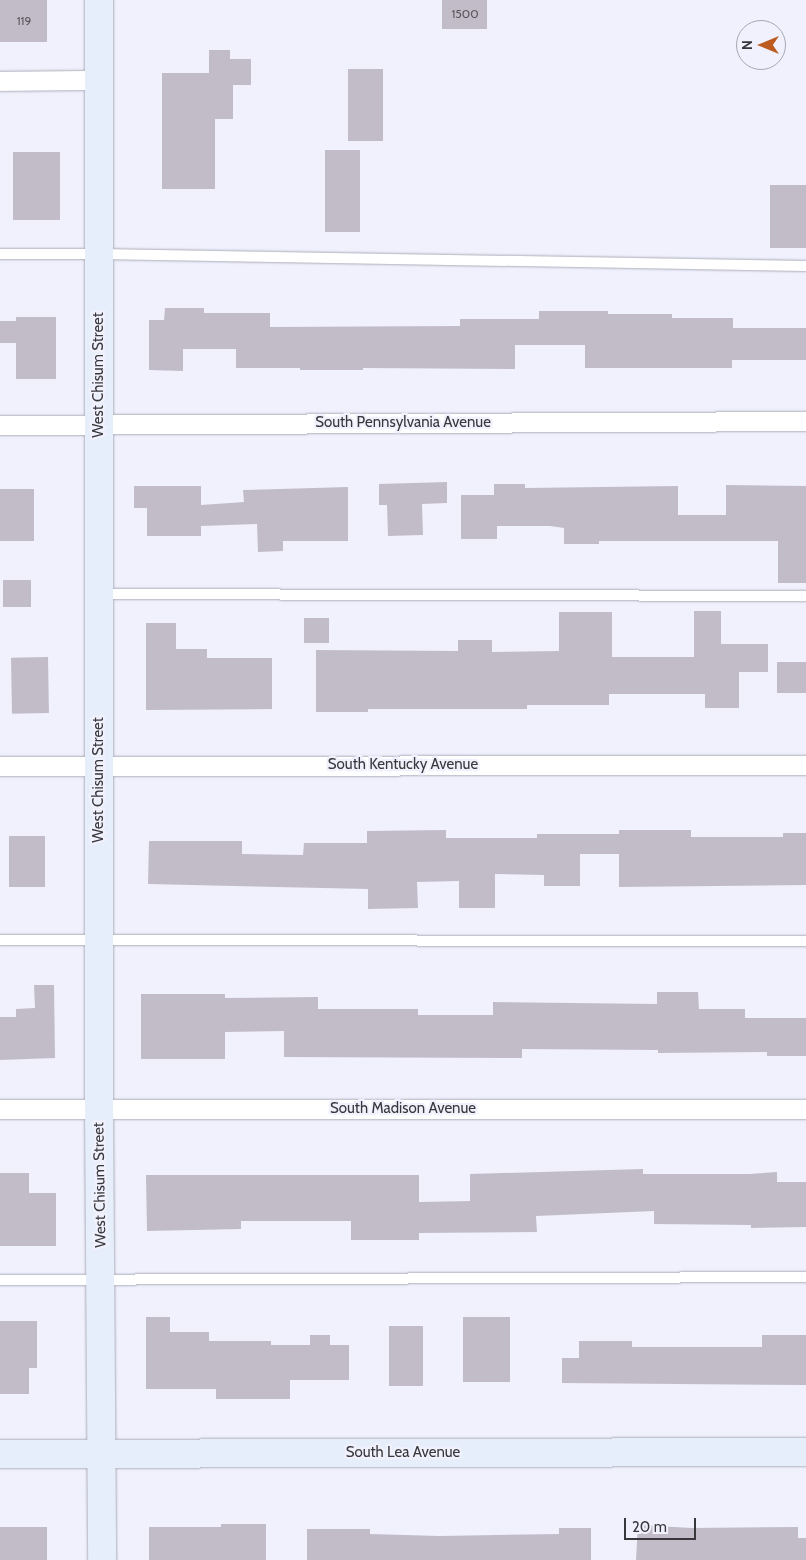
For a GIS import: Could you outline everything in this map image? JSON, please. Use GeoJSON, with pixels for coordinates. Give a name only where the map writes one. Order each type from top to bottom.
{"type":"FeatureCollection","features":[{"type":"Feature","properties":{"kind":"street","name":"West Chisum Street"},"geometry":{"type":"LineString","coordinates":[[99,0],[99,1109],[102,1560]]}},
{"type":"Feature","properties":{"kind":"street"},"geometry":{"type":"LineString","coordinates":[[0,80],[99,80]]}},
{"type":"Feature","properties":{"kind":"street","name":"South Pennsylvania Avenue"},"geometry":{"type":"LineString","coordinates":[[0,425],[806,421]]}},
{"type":"Feature","properties":{"kind":"street","name":"South Kentucky Avenue"},"geometry":{"type":"LineString","coordinates":[[0,766],[806,765]]}},
{"type":"Feature","properties":{"kind":"street","name":"South Madison Avenue"},"geometry":{"type":"LineString","coordinates":[[0,1109],[806,1108]]}},
{"type":"Feature","properties":{"kind":"street","name":"South Lea Avenue"},"geometry":{"type":"LineString","coordinates":[[0,1454],[806,1452]]}},
{"type":"Feature","properties":{"kind":"lane"},"geometry":{"type":"LineString","coordinates":[[0,254],[806,266]]}},
{"type":"Feature","properties":{"kind":"lane"},"geometry":{"type":"LineString","coordinates":[[99,594],[806,596]]}},
{"type":"Feature","properties":{"kind":"lane"},"geometry":{"type":"LineString","coordinates":[[0,940],[806,941]]}},
{"type":"Feature","properties":{"kind":"lane"},"geometry":{"type":"LineString","coordinates":[[0,1280],[806,1277]]}},
{"type":"Feature","properties":{"kind":"building"},"geometry":{"type":"Polygon","coordinates":[[[0,0],[47,0],[47,42],[0,42],[0,0]]]}},
{"type":"Feature","properties":{"kind":"building"},"geometry":{"type":"Polygon","coordinates":[[[442,0],[487,0],[487,29],[442,29],[442,0]]]}},
{"type":"Feature","properties":{"kind":"building"},"geometry":{"type":"Polygon","coordinates":[[[209,50],[230,50],[230,59],[251,59],[251,85],[233,85],[233,119],[215,119],[215,189],[162,189],[162,73],[209,73],[209,50]]]}},
{"type":"Feature","properties":{"kind":"building"},"geometry":{"type":"Polygon","coordinates":[[[348,69],[383,69],[383,141],[348,141],[348,69]]]}},
{"type":"Feature","properties":{"kind":"building"},"geometry":{"type":"Polygon","coordinates":[[[325,150],[360,150],[360,232],[325,232],[325,150]]]}},
{"type":"Feature","properties":{"kind":"building"},"geometry":{"type":"Polygon","coordinates":[[[13,152],[60,152],[60,220],[13,220],[13,152]]]}},
{"type":"Feature","properties":{"kind":"building"},"geometry":{"type":"Polygon","coordinates":[[[770,185],[806,185],[806,248],[770,248],[770,185]]]}},
{"type":"Feature","properties":{"kind":"building"},"geometry":{"type":"Polygon","coordinates":[[[165,308],[204,308],[204,313],[270,313],[270,327],[460,326],[460,319],[539,319],[539,311],[608,311],[608,314],[672,314],[672,318],[733,318],[733,328],[806,328],[806,360],[732,360],[732,368],[585,368],[585,345],[515,345],[515,369],[363,368],[363,370],[300,370],[300,368],[236,368],[236,349],[183,349],[183,371],[149,370],[149,320],[164,320],[165,308]]]}},
{"type":"Feature","properties":{"kind":"building"},"geometry":{"type":"Polygon","coordinates":[[[16,317],[56,317],[56,379],[16,379],[16,343],[0,343],[0,321],[16,321],[16,317]]]}},
{"type":"Feature","properties":{"kind":"building"},"geometry":{"type":"Polygon","coordinates":[[[447,482],[447,503],[422,504],[423,535],[388,536],[387,505],[379,505],[379,484],[447,482]]]}},
{"type":"Feature","properties":{"kind":"building"},"geometry":{"type":"Polygon","coordinates":[[[494,484],[525,484],[525,488],[678,486],[678,515],[726,515],[726,485],[806,486],[806,583],[778,583],[778,541],[599,541],[599,544],[564,544],[564,528],[550,526],[497,526],[497,539],[461,539],[461,495],[494,495],[494,484]]]}},
{"type":"Feature","properties":{"kind":"building"},"geometry":{"type":"Polygon","coordinates":[[[134,486],[201,486],[201,505],[244,502],[243,490],[348,487],[348,541],[283,541],[283,551],[258,552],[257,524],[201,526],[201,536],[147,536],[147,508],[134,508],[134,486]]]}},
{"type":"Feature","properties":{"kind":"building"},"geometry":{"type":"Polygon","coordinates":[[[0,489],[34,489],[34,541],[0,541],[0,489]]]}},
{"type":"Feature","properties":{"kind":"building"},"geometry":{"type":"Polygon","coordinates":[[[3,580],[31,580],[31,607],[3,607],[3,580]]]}},
{"type":"Feature","properties":{"kind":"building"},"geometry":{"type":"Polygon","coordinates":[[[694,611],[721,611],[721,644],[768,644],[768,672],[739,672],[739,708],[705,708],[705,694],[609,694],[609,705],[527,705],[527,709],[368,709],[368,712],[316,712],[316,650],[458,651],[458,640],[492,640],[492,652],[559,651],[559,612],[612,612],[612,657],[694,657],[694,611]]]}},
{"type":"Feature","properties":{"kind":"building"},"geometry":{"type":"Polygon","coordinates":[[[304,618],[329,618],[329,643],[304,643],[304,618]]]}},
{"type":"Feature","properties":{"kind":"building"},"geometry":{"type":"Polygon","coordinates":[[[146,623],[176,623],[176,649],[207,649],[207,658],[272,658],[272,709],[146,710],[146,623]]]}},
{"type":"Feature","properties":{"kind":"building"},"geometry":{"type":"Polygon","coordinates":[[[48,657],[49,713],[12,714],[11,658],[48,657]]]}},
{"type":"Feature","properties":{"kind":"building"},"geometry":{"type":"Polygon","coordinates":[[[777,662],[806,662],[806,693],[777,693],[777,662]]]}},
{"type":"Feature","properties":{"kind":"building"},"geometry":{"type":"Polygon","coordinates":[[[446,830],[446,838],[537,838],[537,834],[619,834],[619,830],[691,830],[691,837],[783,837],[783,833],[806,833],[806,885],[619,887],[619,854],[580,854],[580,886],[544,886],[544,875],[495,874],[495,908],[459,908],[459,881],[417,882],[418,908],[368,909],[368,889],[148,884],[149,841],[242,841],[242,854],[303,855],[304,843],[367,843],[367,831],[446,830]]]}},
{"type":"Feature","properties":{"kind":"building"},"geometry":{"type":"Polygon","coordinates":[[[9,836],[45,836],[45,887],[9,887],[9,836]]]}},
{"type":"Feature","properties":{"kind":"building"},"geometry":{"type":"Polygon","coordinates":[[[34,985],[54,985],[55,1058],[0,1060],[0,1017],[16,1017],[16,1009],[35,1008],[34,985]]]}},
{"type":"Feature","properties":{"kind":"building"},"geometry":{"type":"Polygon","coordinates":[[[657,992],[698,992],[699,1009],[745,1009],[745,1018],[806,1018],[806,1056],[767,1056],[767,1052],[658,1053],[658,1050],[522,1049],[522,1058],[284,1057],[284,1031],[225,1032],[225,1059],[141,1059],[141,994],[225,994],[225,998],[318,997],[318,1009],[418,1009],[418,1015],[493,1015],[493,1002],[657,1004],[657,992]]]}},
{"type":"Feature","properties":{"kind":"building"},"geometry":{"type":"Polygon","coordinates":[[[643,1169],[643,1174],[750,1174],[777,1172],[777,1182],[806,1182],[806,1227],[751,1228],[751,1225],[654,1224],[654,1211],[536,1216],[537,1232],[419,1233],[419,1240],[351,1240],[351,1221],[241,1221],[241,1229],[147,1231],[146,1175],[419,1175],[419,1202],[470,1201],[470,1174],[643,1169]]]}},
{"type":"Feature","properties":{"kind":"building"},"geometry":{"type":"Polygon","coordinates":[[[0,1173],[29,1173],[29,1193],[56,1193],[56,1246],[0,1246],[0,1173]]]}},
{"type":"Feature","properties":{"kind":"building"},"geometry":{"type":"Polygon","coordinates":[[[146,1317],[170,1317],[170,1332],[209,1332],[209,1341],[271,1341],[271,1345],[310,1345],[310,1335],[330,1335],[330,1345],[349,1345],[349,1380],[290,1380],[290,1399],[216,1399],[216,1389],[146,1389],[146,1317]]]}},
{"type":"Feature","properties":{"kind":"building"},"geometry":{"type":"Polygon","coordinates":[[[463,1317],[510,1317],[510,1382],[463,1382],[463,1317]]]}},
{"type":"Feature","properties":{"kind":"building"},"geometry":{"type":"Polygon","coordinates":[[[0,1321],[37,1321],[37,1368],[29,1368],[29,1394],[0,1394],[0,1321]]]}},
{"type":"Feature","properties":{"kind":"building"},"geometry":{"type":"Polygon","coordinates":[[[389,1326],[423,1326],[423,1386],[389,1386],[389,1326]]]}},
{"type":"Feature","properties":{"kind":"building"},"geometry":{"type":"Polygon","coordinates":[[[762,1335],[806,1335],[806,1385],[562,1383],[562,1358],[579,1358],[579,1341],[632,1341],[632,1347],[762,1347],[762,1335]]]}},
{"type":"Feature","properties":{"kind":"building"},"geometry":{"type":"Polygon","coordinates":[[[221,1524],[266,1524],[266,1560],[149,1560],[149,1527],[221,1527],[221,1524]]]}},
{"type":"Feature","properties":{"kind":"building"},"geometry":{"type":"Polygon","coordinates":[[[638,1525],[692,1528],[798,1527],[798,1538],[806,1538],[806,1560],[636,1560],[638,1525]]]}},
{"type":"Feature","properties":{"kind":"building"},"geometry":{"type":"Polygon","coordinates":[[[0,1527],[47,1527],[47,1560],[0,1560],[0,1527]]]}},
{"type":"Feature","properties":{"kind":"building"},"geometry":{"type":"Polygon","coordinates":[[[559,1528],[591,1528],[591,1560],[307,1560],[307,1529],[370,1529],[370,1534],[439,1536],[559,1534],[559,1528]]]}}]}
